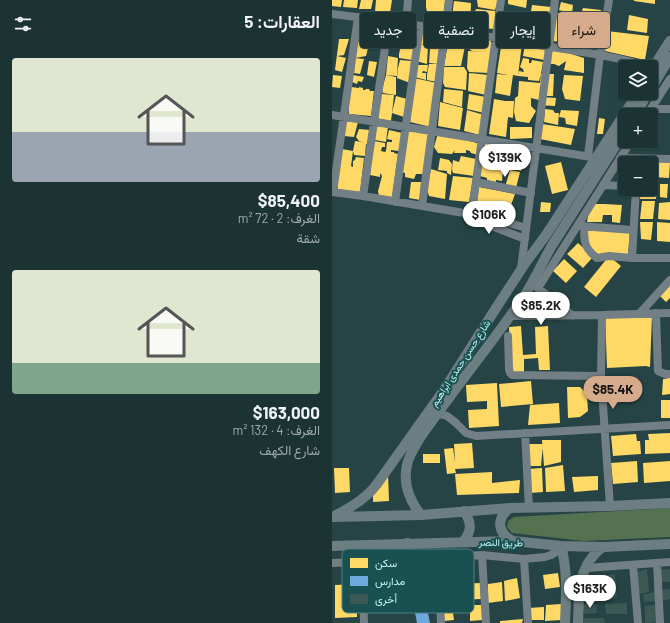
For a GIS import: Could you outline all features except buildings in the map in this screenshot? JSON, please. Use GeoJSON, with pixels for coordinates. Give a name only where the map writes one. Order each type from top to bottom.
{"type":"FeatureCollection","features":[{"type":"Feature","properties":{"kind":"main road"},"geometry":{"type":"LineString","coordinates":[[657,60],[670,41]]}},
{"type":"Feature","properties":{"kind":"main road"},"geometry":{"type":"LineString","coordinates":[[658,77],[670,57]]}},
{"type":"Feature","properties":{"kind":"main road","name":"شارع حسن حمدى ابراهيم"},"geometry":{"type":"LineString","coordinates":[[421,515],[409,496],[406,485],[407,462],[412,452],[436,414],[496,308],[546,235],[592,157],[633,100]]}},
{"type":"Feature","properties":{"kind":"main road","name":"شارع حسن حمدى ابراهيم"},"geometry":{"type":"LineString","coordinates":[[332,517],[356,504],[374,489],[448,392],[510,316],[525,295],[535,285],[551,247],[618,142]]}},
{"type":"Feature","properties":{"kind":"main road"},"geometry":{"type":"LineString","coordinates":[[496,308],[497,312],[502,317],[506,318],[510,316]]}},
{"type":"Feature","properties":{"kind":"main road"},"geometry":{"type":"LineString","coordinates":[[332,517],[421,515],[510,508],[670,503]]}},
{"type":"Feature","properties":{"kind":"main road"},"geometry":{"type":"LineString","coordinates":[[510,508],[505,511],[502,516],[500,528],[503,534],[513,541]]}},
{"type":"Feature","properties":{"kind":"main road"},"geometry":{"type":"LineString","coordinates":[[463,542],[470,530],[470,523],[464,511]]}},
{"type":"Feature","properties":{"kind":"main road","name":"طريق النصر"},"geometry":{"type":"LineString","coordinates":[[332,546],[513,541],[560,546],[603,547],[670,544]]}},
{"type":"Feature","properties":{"kind":"main road"},"geometry":{"type":"LineString","coordinates":[[407,543],[407,549]]}},
{"type":"Feature","properties":{"kind":"main road"},"geometry":{"type":"LineString","coordinates":[[560,546],[566,578],[565,623]]}},
{"type":"Feature","properties":{"kind":"main road"},"geometry":{"type":"LineString","coordinates":[[578,623],[580,583],[593,556],[603,547]]}},
{"type":"Feature","properties":{"kind":"street"},"geometry":{"type":"LineString","coordinates":[[407,12],[408,0]]}},
{"type":"Feature","properties":{"kind":"street"},"geometry":{"type":"LineString","coordinates":[[447,12],[449,0]]}},
{"type":"Feature","properties":{"kind":"street"},"geometry":{"type":"LineString","coordinates":[[499,12],[501,0]]}},
{"type":"Feature","properties":{"kind":"street"},"geometry":{"type":"LineString","coordinates":[[550,39],[555,0]]}},
{"type":"Feature","properties":{"kind":"street"},"geometry":{"type":"LineString","coordinates":[[332,115],[592,157],[600,55],[609,0]]}},
{"type":"Feature","properties":{"kind":"street"},"geometry":{"type":"LineString","coordinates":[[332,14],[358,17],[333,192],[469,214],[525,238]]}},
{"type":"Feature","properties":{"kind":"street"},"geometry":{"type":"LineString","coordinates":[[416,25],[424,26]]}},
{"type":"Feature","properties":{"kind":"street"},"geometry":{"type":"LineString","coordinates":[[396,202],[420,26]]}},
{"type":"Feature","properties":{"kind":"street"},"geometry":{"type":"LineString","coordinates":[[469,214],[476,182],[496,38],[488,37]]}},
{"type":"Feature","properties":{"kind":"street"},"geometry":{"type":"LineString","coordinates":[[550,47],[626,60]]}},
{"type":"Feature","properties":{"kind":"street"},"geometry":{"type":"LineString","coordinates":[[363,196],[386,48]]}},
{"type":"Feature","properties":{"kind":"street"},"geometry":{"type":"LineString","coordinates":[[422,206],[443,48]]}},
{"type":"Feature","properties":{"kind":"street"},"geometry":{"type":"LineString","coordinates":[[521,270],[549,48]]}},
{"type":"Feature","properties":{"kind":"street"},"geometry":{"type":"LineString","coordinates":[[652,108],[670,79]]}},
{"type":"Feature","properties":{"kind":"street"},"geometry":{"type":"LineString","coordinates":[[658,111],[670,109]]}},
{"type":"Feature","properties":{"kind":"street"},"geometry":{"type":"LineString","coordinates":[[658,160],[670,159]]}},
{"type":"Feature","properties":{"kind":"street"},"geometry":{"type":"LineString","coordinates":[[573,316],[535,285],[580,226],[618,161]]}},
{"type":"Feature","properties":{"kind":"street"},"geometry":{"type":"LineString","coordinates":[[476,182],[530,193]]}},
{"type":"Feature","properties":{"kind":"street"},"geometry":{"type":"LineString","coordinates":[[603,185],[618,186]]}},
{"type":"Feature","properties":{"kind":"street"},"geometry":{"type":"LineString","coordinates":[[632,258],[635,196]]}},
{"type":"Feature","properties":{"kind":"street"},"geometry":{"type":"LineString","coordinates":[[469,214],[477,213],[526,228]]}},
{"type":"Feature","properties":{"kind":"street"},"geometry":{"type":"LineString","coordinates":[[580,226],[633,230]]}},
{"type":"Feature","properties":{"kind":"street"},"geometry":{"type":"LineString","coordinates":[[580,226],[587,249],[598,258],[609,256],[632,258],[670,258]]}},
{"type":"Feature","properties":{"kind":"street"},"geometry":{"type":"LineString","coordinates":[[640,313],[670,280]]}},
{"type":"Feature","properties":{"kind":"street"},"geometry":{"type":"LineString","coordinates":[[656,313],[658,371],[665,374],[670,374]]}},
{"type":"Feature","properties":{"kind":"street"},"geometry":{"type":"LineString","coordinates":[[510,316],[670,313]]}},
{"type":"Feature","properties":{"kind":"street"},"geometry":{"type":"LineString","coordinates":[[602,315],[601,376],[610,506]]}},
{"type":"Feature","properties":{"kind":"street"},"geometry":{"type":"LineString","coordinates":[[508,336],[509,369],[511,374],[601,376]]}},
{"type":"Feature","properties":{"kind":"street"},"geometry":{"type":"LineString","coordinates":[[436,414],[447,416],[466,433],[476,436],[670,425]]}},
{"type":"Feature","properties":{"kind":"street"},"geometry":{"type":"LineString","coordinates":[[525,433],[529,508]]}},
{"type":"Feature","properties":{"kind":"street"},"geometry":{"type":"LineString","coordinates":[[474,556],[524,559],[545,557],[556,552],[560,546]]}},
{"type":"Feature","properties":{"kind":"street"},"geometry":{"type":"LineString","coordinates":[[482,555],[486,623]]}},
{"type":"Feature","properties":{"kind":"street"},"geometry":{"type":"LineString","coordinates":[[524,559],[528,623]]}},
{"type":"Feature","properties":{"kind":"street"},"geometry":{"type":"LineString","coordinates":[[586,568],[670,562]]}},
{"type":"Feature","properties":{"kind":"street"},"geometry":{"type":"LineString","coordinates":[[332,563],[342,563]]}},
{"type":"Feature","properties":{"kind":"street"},"geometry":{"type":"LineString","coordinates":[[657,563],[660,623]]}},
{"type":"Feature","properties":{"kind":"street"},"geometry":{"type":"LineString","coordinates":[[634,565],[638,623]]}},
{"type":"Feature","properties":{"kind":"street"},"geometry":{"type":"LineString","coordinates":[[364,613],[364,623]]}},
{"type":"Feature","properties":{"kind":"street"},"geometry":{"type":"LineString","coordinates":[[441,613],[441,623]]}},
{"type":"Feature","properties":{"kind":"green space"},"geometry":{"type":"Polygon","coordinates":[[[670,508],[670,537],[584,541],[512,533],[507,527],[508,521],[514,517],[670,508]]]}}]}
